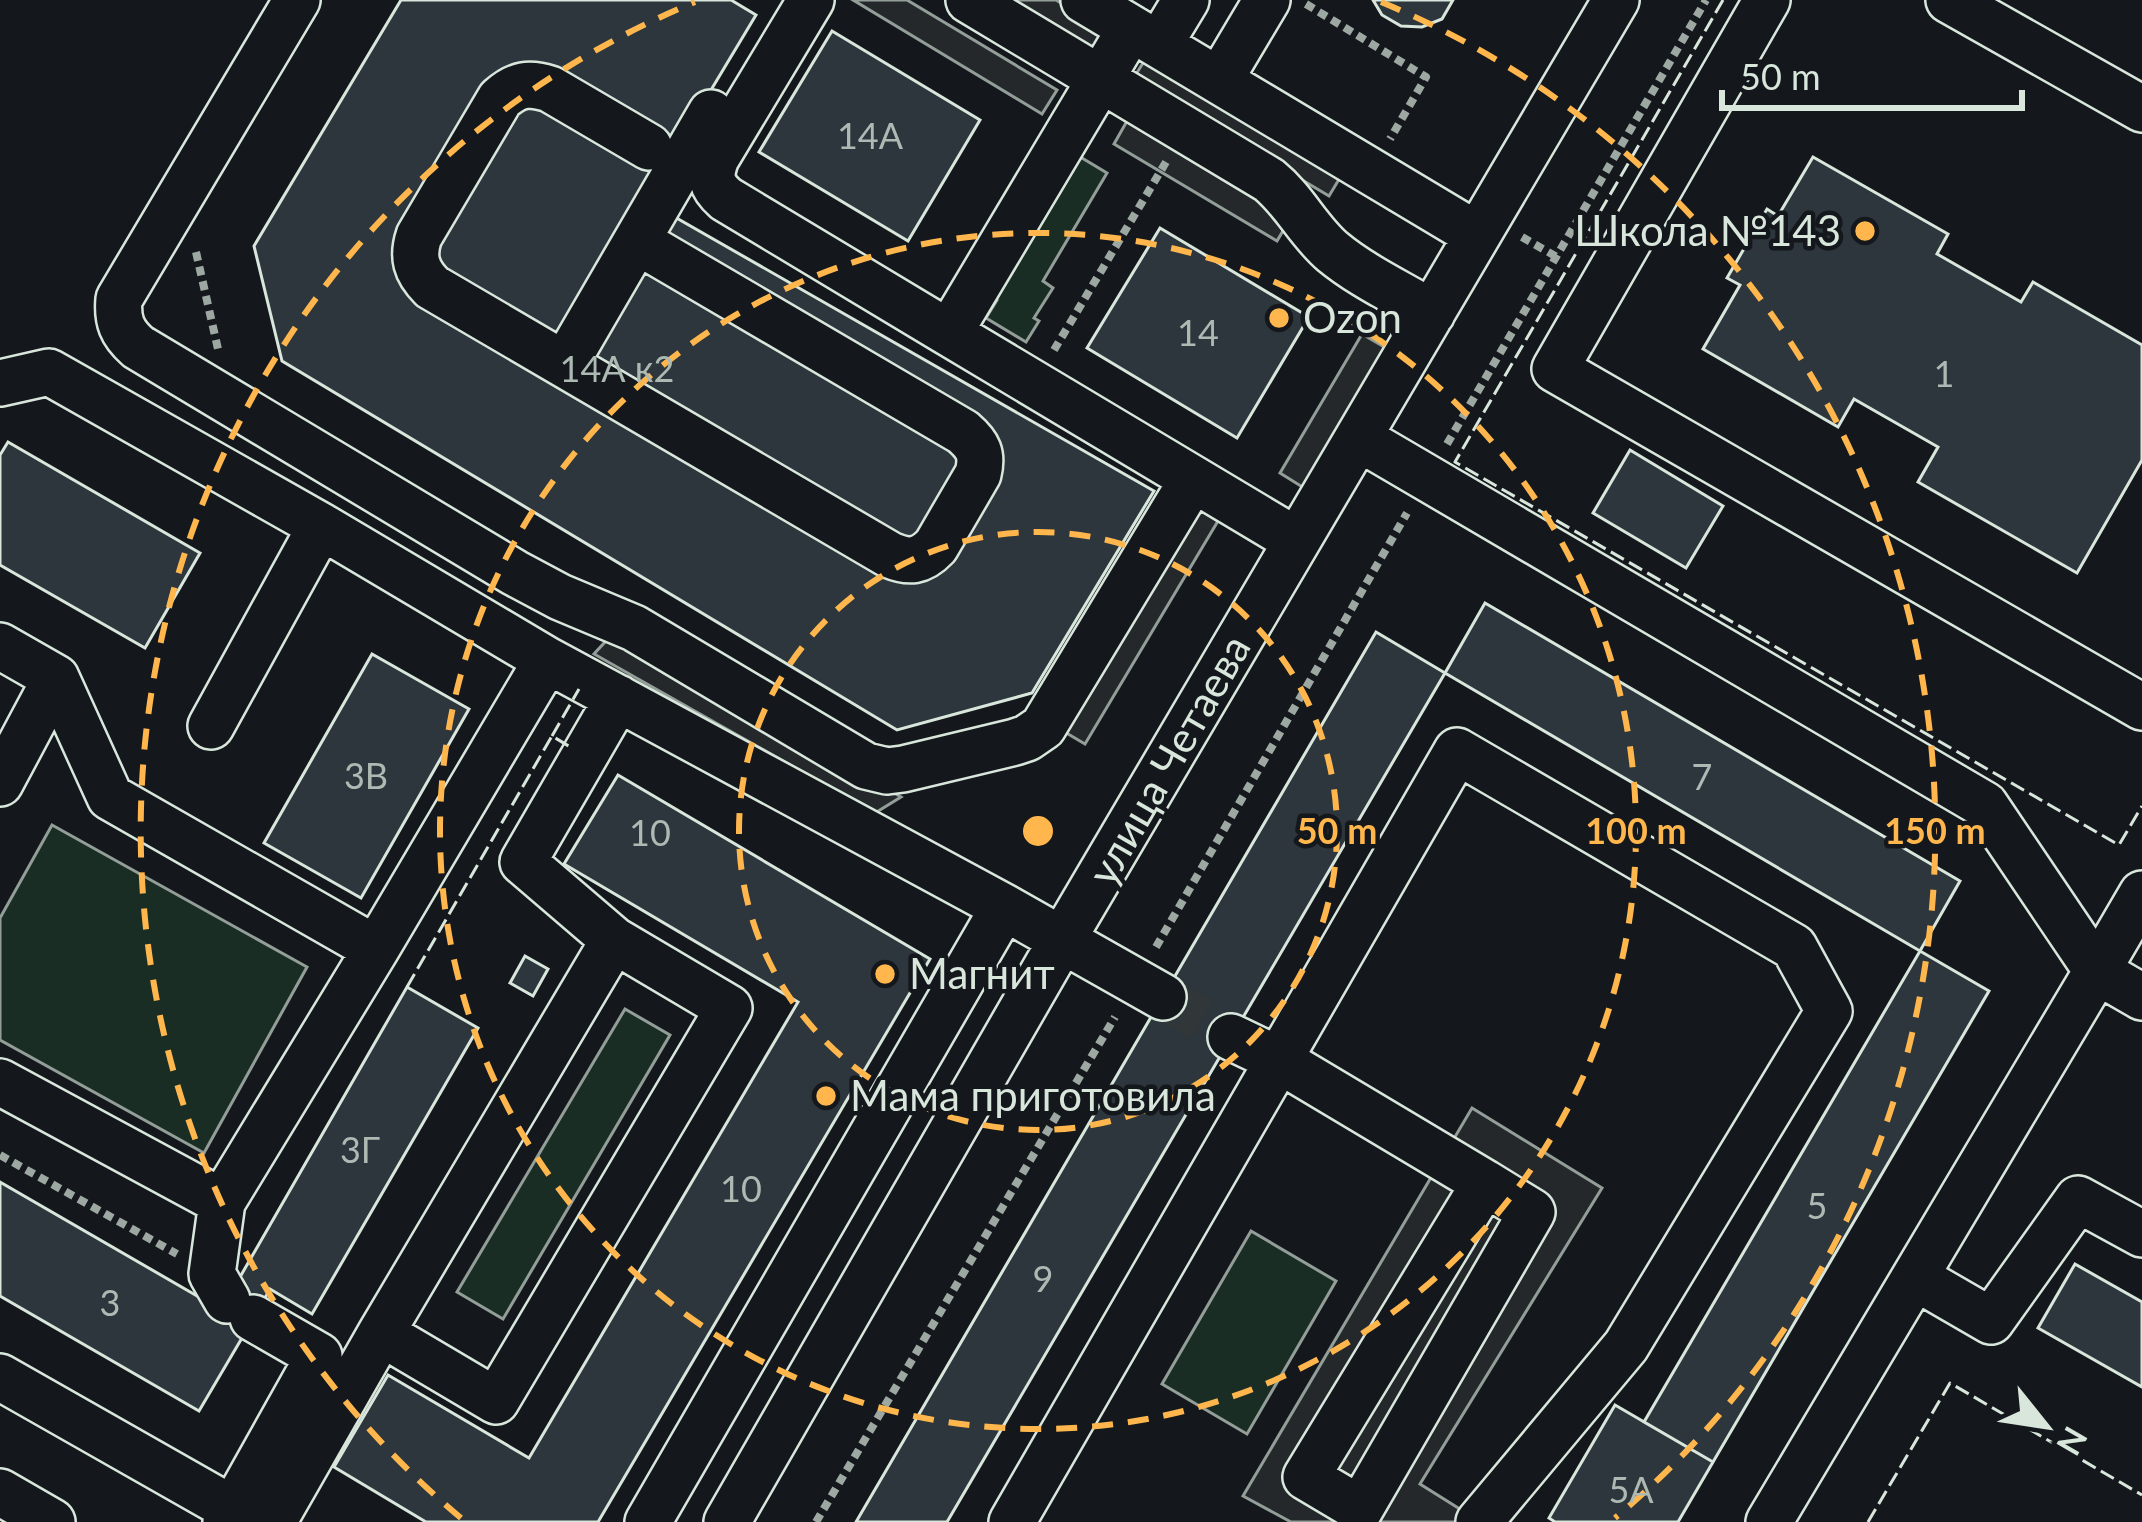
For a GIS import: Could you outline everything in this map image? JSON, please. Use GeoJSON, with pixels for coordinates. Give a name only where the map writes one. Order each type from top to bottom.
{"type":"FeatureCollection","features":[{"type":"Feature","properties":{"kind":"street"},"geometry":{"type":"LineString","coordinates":[[297,0],[119,299],[118,314],[126,337],[515,573],[634,628],[854,760],[887,771],[1015,742],[1043,727],[1193,479]]}},
{"type":"Feature","properties":{"kind":"street"},"geometry":{"type":"LineString","coordinates":[[565,364],[777,0]]}},
{"type":"Feature","properties":{"kind":"street"},"geometry":{"type":"LineString","coordinates":[[811,0],[716,158],[713,185],[726,199],[1298,542]]}},
{"type":"Feature","properties":{"kind":"street"},"geometry":{"type":"LineString","coordinates":[[969,0],[1283,191],[1335,253],[1432,313]]}},
{"type":"Feature","properties":{"kind":"street"},"geometry":{"type":"LineString","coordinates":[[1084,0],[1477,235]]}},
{"type":"Feature","properties":{"kind":"street"},"geometry":{"type":"LineString","coordinates":[[949,332],[1101,79],[1186,0]]}},
{"type":"Feature","properties":{"kind":"street"},"geometry":{"type":"LineString","coordinates":[[1220,79],[1268,0]]}},
{"type":"Feature","properties":{"kind":"street","name":"улица Четаева"},"geometry":{"type":"LineString","coordinates":[[727,1522],[1062,940],[1616,0]]}},
{"type":"Feature","properties":{"kind":"street"},"geometry":{"type":"LineString","coordinates":[[1767,0],[1555,369],[2142,707]]}},
{"type":"Feature","properties":{"kind":"street"},"geometry":{"type":"LineString","coordinates":[[1949,0],[2142,109]]}},
{"type":"Feature","properties":{"kind":"street"},"geometry":{"type":"LineString","coordinates":[[637,241],[976,443],[978,474],[927,556],[904,561],[422,277],[416,264],[419,236],[500,99],[513,88],[535,84],[550,89],[649,147]]}},
{"type":"Feature","properties":{"kind":"street"},"geometry":{"type":"LineString","coordinates":[[0,383],[49,372],[548,660],[1149,989]]}},
{"type":"Feature","properties":{"kind":"street"},"geometry":{"type":"LineString","coordinates":[[1359,438],[1985,805],[2097,971],[2142,998]]}},
{"type":"Feature","properties":{"kind":"street"},"geometry":{"type":"LineString","coordinates":[[211,726],[321,526]]}},
{"type":"Feature","properties":{"kind":"street"},"geometry":{"type":"LineString","coordinates":[[0,646],[56,678],[110,797],[376,949]]}},
{"type":"Feature","properties":{"kind":"street"},"geometry":{"type":"LineString","coordinates":[[244,1518],[319,1356],[230,1297],[221,1202],[548,660]]}},
{"type":"Feature","properties":{"kind":"street"},"geometry":{"type":"LineString","coordinates":[[0,783],[56,678]]}},
{"type":"Feature","properties":{"kind":"street"},"geometry":{"type":"LineString","coordinates":[[381,1333],[496,1401],[729,1008],[614,940],[523,862],[618,698]]}},
{"type":"Feature","properties":{"kind":"street"},"geometry":{"type":"LineString","coordinates":[[1012,1522],[1457,751],[1794,947],[1829,1011],[1626,1346],[1479,1522]]}},
{"type":"Feature","properties":{"kind":"street"},"geometry":{"type":"LineString","coordinates":[[1769,1522],[2142,894]]}},
{"type":"Feature","properties":{"kind":"street"},"geometry":{"type":"LineString","coordinates":[[648,1522],[1004,907]]}},
{"type":"Feature","properties":{"kind":"street"},"geometry":{"type":"LineString","coordinates":[[244,1518],[381,1333],[614,940]]}},
{"type":"Feature","properties":{"kind":"street"},"geometry":{"type":"LineString","coordinates":[[1232,1037],[1279,1060],[1485,1183],[1532,1212],[1360,1509],[1306,1477],[1485,1183]]}},
{"type":"Feature","properties":{"kind":"street"},"geometry":{"type":"LineString","coordinates":[[0,1082],[221,1202]]}},
{"type":"Feature","properties":{"kind":"street"},"geometry":{"type":"LineString","coordinates":[[1915,1277],[1990,1322],[2078,1199],[2142,1234]]}},
{"type":"Feature","properties":{"kind":"street"},"geometry":{"type":"LineString","coordinates":[[795,1270],[852,1304]]}},
{"type":"Feature","properties":{"kind":"street"},"geometry":{"type":"LineString","coordinates":[[0,1377],[244,1518]]}},
{"type":"Feature","properties":{"kind":"street"},"geometry":{"type":"LineString","coordinates":[[0,1492],[52,1522]]}},
{"type":"Feature","properties":{"kind":"path"},"geometry":{"type":"LineString","coordinates":[[1299,0],[1426,77],[1371,172]]}},
{"type":"Feature","properties":{"kind":"path"},"geometry":{"type":"LineString","coordinates":[[816,1522],[1149,989],[1427,478],[1706,0]]}},
{"type":"Feature","properties":{"kind":"path"},"geometry":{"type":"LineString","coordinates":[[1034,384],[1186,130]]}},
{"type":"Feature","properties":{"kind":"path"},"geometry":{"type":"LineString","coordinates":[[182,193],[231,403]]}},
{"type":"Feature","properties":{"kind":"path"},"geometry":{"type":"LineString","coordinates":[[0,1155],[230,1297]]}},
{"type":"Feature","properties":{"kind":"green space"},"geometry":{"type":"Polygon","coordinates":[[[1077,155],[1107,173],[1043,281],[1053,288],[1026,342],[986,318],[997,300],[992,296],[1077,155]]]}},
{"type":"Feature","properties":{"kind":"green space"},"geometry":{"type":"Polygon","coordinates":[[[52,825],[307,967],[204,1153],[0,1040],[0,918],[52,825]]]}},
{"type":"Feature","properties":{"kind":"green space"},"geometry":{"type":"Polygon","coordinates":[[[625,1009],[670,1035],[503,1319],[457,1292],[625,1009]]]}},
{"type":"Feature","properties":{"kind":"green space"},"geometry":{"type":"Polygon","coordinates":[[[1251,1231],[1336,1281],[1247,1434],[1162,1384],[1251,1231]]]}},
{"type":"Feature","properties":{"kind":"shaded area"},"geometry":{"type":"Polygon","coordinates":[[[853,0],[907,0],[1057,90],[1042,114],[853,0]]]}},
{"type":"Feature","properties":{"kind":"shaded area"},"geometry":{"type":"Polygon","coordinates":[[[999,0],[1056,0],[1109,32],[1094,57],[999,0]]]}},
{"type":"Feature","properties":{"kind":"shaded area"},"geometry":{"type":"Polygon","coordinates":[[[1148,55],[1344,171],[1329,196],[1133,79],[1148,55]]]}},
{"type":"Feature","properties":{"kind":"shaded area"},"geometry":{"type":"Polygon","coordinates":[[[1127,121],[1290,219],[1277,241],[1114,144],[1127,121]]]}},
{"type":"Feature","properties":{"kind":"shaded area"},"geometry":{"type":"Polygon","coordinates":[[[1362,334],[1386,348],[1304,488],[1280,473],[1362,334]]]}},
{"type":"Feature","properties":{"kind":"shaded area"},"geometry":{"type":"Polygon","coordinates":[[[1197,508],[1218,521],[1085,744],[1063,731],[1197,508]]]}},
{"type":"Feature","properties":{"kind":"shaded area"},"geometry":{"type":"Polygon","coordinates":[[[618,628],[901,797],[875,813],[594,654],[618,628]]]}},
{"type":"Feature","properties":{"kind":"shaded area"},"geometry":{"type":"Polygon","coordinates":[[[1472,1108],[1602,1188],[1420,1484],[1471,1516],[1468,1522],[1291,1522],[1243,1496],[1472,1108]]]}},
{"type":"Feature","properties":{"kind":"building"},"geometry":{"type":"Polygon","coordinates":[[[401,0],[731,0],[756,15],[645,200],[1154,491],[1032,693],[897,730],[282,361],[254,246],[401,0]]]}},
{"type":"Feature","properties":{"kind":"building"},"geometry":{"type":"Polygon","coordinates":[[[1373,0],[1453,0],[1442,19],[1422,27],[1401,26],[1382,15],[1373,0]]]}},
{"type":"Feature","properties":{"kind":"building"},"geometry":{"type":"Polygon","coordinates":[[[832,31],[980,120],[908,241],[759,152],[832,31]]]}},
{"type":"Feature","properties":{"kind":"building"},"geometry":{"type":"Polygon","coordinates":[[[1813,157],[1948,234],[1937,254],[2021,302],[2033,282],[2142,345],[2142,460],[2077,573],[1918,482],[1938,447],[1854,399],[1838,427],[1703,349],[1740,285],[1727,278],[1767,209],[1778,216],[1813,157]]]}},
{"type":"Feature","properties":{"kind":"building"},"geometry":{"type":"Polygon","coordinates":[[[1160,228],[1309,317],[1237,438],[1087,348],[1160,228]]]}},
{"type":"Feature","properties":{"kind":"building"},"geometry":{"type":"Polygon","coordinates":[[[8,442],[200,553],[145,648],[0,565],[0,455],[8,442]]]}},
{"type":"Feature","properties":{"kind":"building"},"geometry":{"type":"Polygon","coordinates":[[[1630,450],[1723,506],[1686,568],[1593,513],[1630,450]]]}},
{"type":"Feature","properties":{"kind":"building"},"geometry":{"type":"Polygon","coordinates":[[[1485,603],[1960,881],[1920,951],[1445,673],[1485,603]]]}},
{"type":"Feature","properties":{"kind":"building"},"geometry":{"type":"Polygon","coordinates":[[[1376,632],[1445,673],[947,1522],[856,1522],[1376,632]]]}},
{"type":"Feature","properties":{"kind":"building"},"geometry":{"type":"Polygon","coordinates":[[[372,654],[469,709],[361,898],[264,843],[372,654]]]}},
{"type":"Feature","properties":{"kind":"building"},"geometry":{"type":"Polygon","coordinates":[[[618,775],[930,959],[598,1522],[426,1522],[334,1467],[388,1375],[529,1458],[798,1002],[564,864],[618,775]]]}},
{"type":"Feature","properties":{"kind":"building"},"geometry":{"type":"Polygon","coordinates":[[[1920,951],[1989,991],[1713,1462],[1644,1422],[1920,951]]]}},
{"type":"Feature","properties":{"kind":"building"},"geometry":{"type":"Polygon","coordinates":[[[525,956],[548,969],[533,996],[510,983],[525,956]]]}},
{"type":"Feature","properties":{"kind":"building"},"geometry":{"type":"Polygon","coordinates":[[[407,987],[478,1028],[312,1314],[270,1289],[249,1326],[221,1310],[407,987]]]}},
{"type":"Feature","properties":{"kind":"building"},"geometry":{"type":"Polygon","coordinates":[[[0,1182],[249,1326],[199,1411],[0,1296],[0,1182]]]}},
{"type":"Feature","properties":{"kind":"building"},"geometry":{"type":"Polygon","coordinates":[[[2075,1264],[2142,1302],[2142,1387],[2038,1328],[2075,1264]]]}},
{"type":"Feature","properties":{"kind":"building"},"geometry":{"type":"Polygon","coordinates":[[[1615,1405],[1713,1462],[1678,1522],[1555,1522],[1549,1518],[1615,1405]]]}},
{"type":"Feature","properties":{"kind":"tunnel"},"geometry":{"type":"LineString","coordinates":[[1163,997],[1231,1037]]}},
{"type":"Feature","properties":{"kind":"fence"},"geometry":{"type":"LineString","coordinates":[[1723,0],[1455,462],[2119,845],[2142,806]]}},
{"type":"Feature","properties":{"kind":"fence"},"geometry":{"type":"LineString","coordinates":[[552,736],[579,689]]}},
{"type":"Feature","properties":{"kind":"fence"},"geometry":{"type":"LineString","coordinates":[[407,987],[552,736],[572,748]]}},
{"type":"Feature","properties":{"kind":"fence"},"geometry":{"type":"LineString","coordinates":[[1868,1522],[1950,1383],[2142,1495]]}},
{"type":"Feature","properties":{"kind":"place","name":"Школа №143"},"geometry":{"type":"Point","coordinates":[1865,231]}},
{"type":"Feature","properties":{"kind":"place","name":"Ozon"},"geometry":{"type":"Point","coordinates":[1279,318]}},
{"type":"Feature","properties":{"kind":"place","name":"Магнит"},"geometry":{"type":"Point","coordinates":[885,974]}},
{"type":"Feature","properties":{"kind":"place","name":"Мама приготовила"},"geometry":{"type":"Point","coordinates":[826,1096]}}]}
